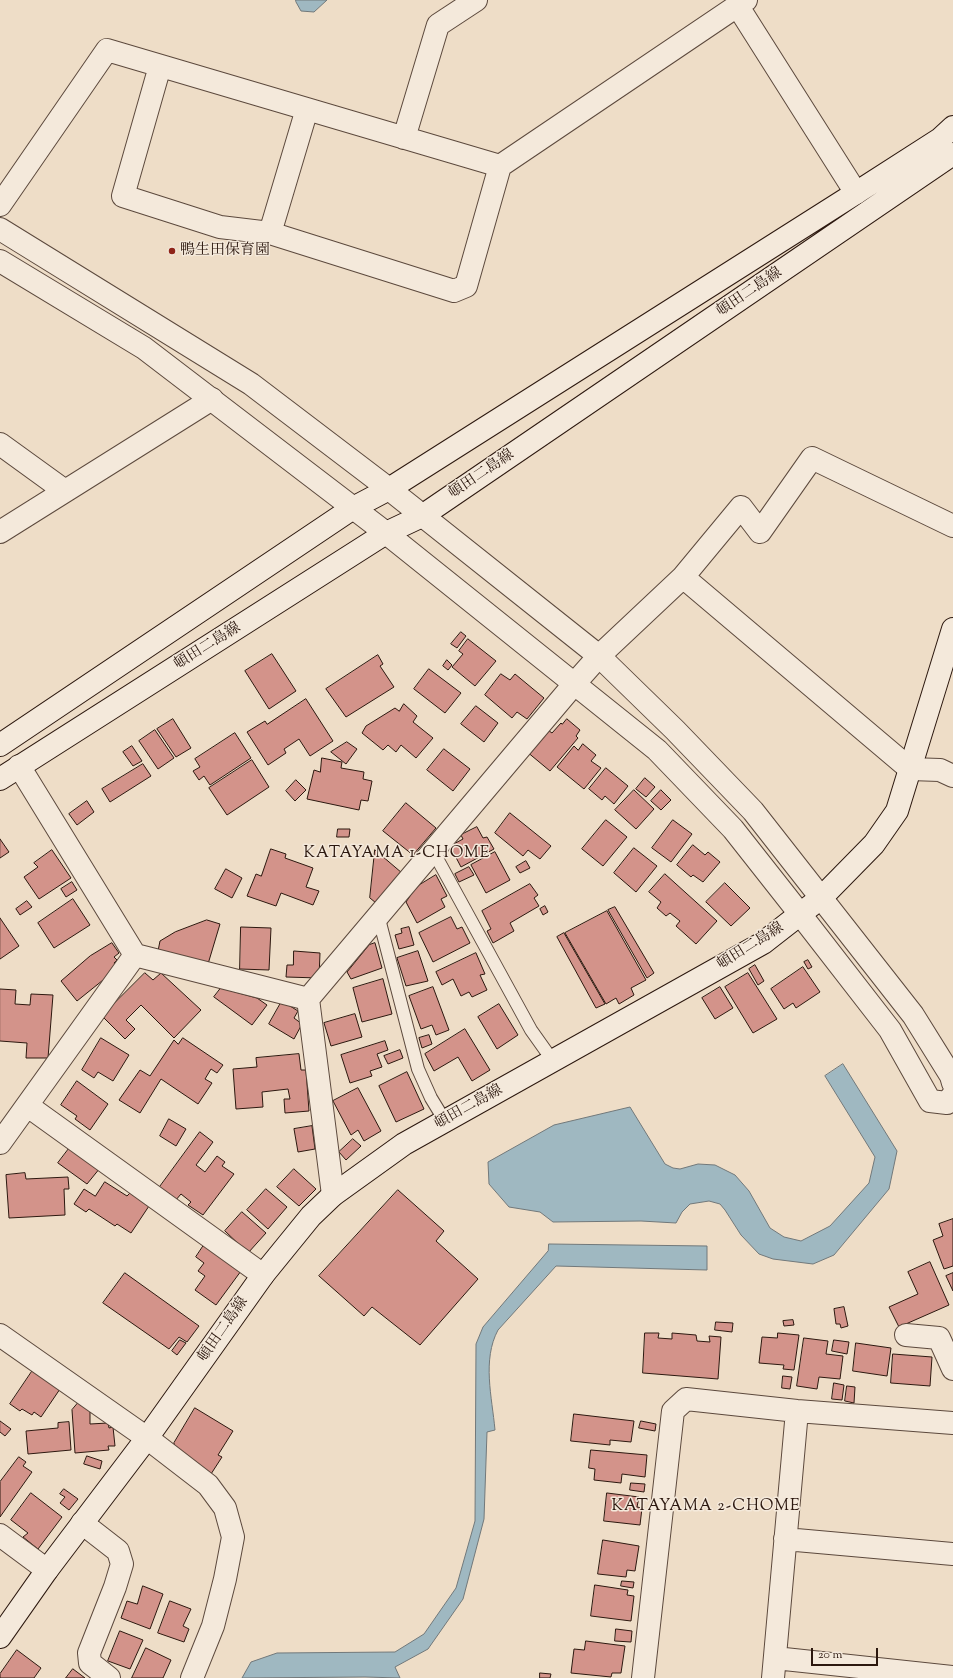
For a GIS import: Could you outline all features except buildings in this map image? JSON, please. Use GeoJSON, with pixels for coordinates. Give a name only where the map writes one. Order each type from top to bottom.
{"type":"FeatureCollection","features":[{"type":"Feature","properties":{"kind":"street"},"geometry":{"type":"LineString","coordinates":[[404,138],[438,25],[476,0]]}},
{"type":"Feature","properties":{"kind":"street"},"geometry":{"type":"LineString","coordinates":[[160,66],[123,196],[220,227],[270,233],[454,291],[466,286],[500,166],[741,3],[856,193]]}},
{"type":"Feature","properties":{"kind":"street"},"geometry":{"type":"LineString","coordinates":[[0,205],[107,50],[500,166]]}},
{"type":"Feature","properties":{"kind":"street"},"geometry":{"type":"LineString","coordinates":[[270,233],[307,109]]}},
{"type":"Feature","properties":{"kind":"street","name":"頓田二島線"},"geometry":{"type":"LineString","coordinates":[[0,745],[353,508],[389,489],[856,193],[940,139],[953,127]]}},
{"type":"Feature","properties":{"kind":"street","name":"頓田二島線"},"geometry":{"type":"LineString","coordinates":[[0,779],[386,534],[422,516],[953,154]]}},
{"type":"Feature","properties":{"kind":"street"},"geometry":{"type":"LineString","coordinates":[[0,229],[251,384],[389,489],[599,656],[675,730],[754,811],[913,1015],[951,1076],[953,1083]]}},
{"type":"Feature","properties":{"kind":"street"},"geometry":{"type":"LineString","coordinates":[[0,261],[144,348],[353,508],[575,683],[657,750],[733,829],[800,914],[890,1030],[930,1101],[947,1103],[953,1095]]}},
{"type":"Feature","properties":{"kind":"street"},"geometry":{"type":"LineString","coordinates":[[0,532],[212,399]]}},
{"type":"Feature","properties":{"kind":"street"},"geometry":{"type":"LineString","coordinates":[[0,444],[65,491]]}},
{"type":"Feature","properties":{"kind":"street"},"geometry":{"type":"LineString","coordinates":[[333,1195],[308,999],[599,656],[683,577],[741,507],[760,532],[812,458],[953,526]]}},
{"type":"Feature","properties":{"kind":"street"},"geometry":{"type":"LineString","coordinates":[[683,577],[910,769],[940,770],[953,776]]}},
{"type":"Feature","properties":{"kind":"street","name":"頓田二島線"},"geometry":{"type":"LineString","coordinates":[[0,1637],[47,1570],[147,1438],[263,1275],[311,1216],[333,1195],[404,1144],[763,943],[822,897],[874,844],[897,811],[953,629]]}},
{"type":"Feature","properties":{"kind":"street"},"geometry":{"type":"LineString","coordinates":[[19,766],[135,955],[308,999]]}},
{"type":"Feature","properties":{"kind":"street"},"geometry":{"type":"LineString","coordinates":[[0,1143],[135,955]]}},
{"type":"Feature","properties":{"kind":"street"},"geometry":{"type":"LineString","coordinates":[[28,1106],[263,1275]]}},
{"type":"Feature","properties":{"kind":"street"},"geometry":{"type":"LineString","coordinates":[[0,1334],[147,1438],[208,1485],[225,1508],[233,1537],[225,1579],[213,1626],[192,1678]]}},
{"type":"Feature","properties":{"kind":"street"},"geometry":{"type":"LineString","coordinates":[[906,1335],[939,1338],[953,1369]]}},
{"type":"Feature","properties":{"kind":"street"},"geometry":{"type":"LineString","coordinates":[[643,1678],[673,1411],[686,1399],[797,1411],[953,1423]]}},
{"type":"Feature","properties":{"kind":"street"},"geometry":{"type":"LineString","coordinates":[[797,1411],[774,1668],[953,1677]]}},
{"type":"Feature","properties":{"kind":"street"},"geometry":{"type":"LineString","coordinates":[[82,1523],[118,1551],[122,1564],[115,1587],[89,1653],[90,1663],[109,1678]]}},
{"type":"Feature","properties":{"kind":"street"},"geometry":{"type":"LineString","coordinates":[[0,1535],[47,1570]]}},
{"type":"Feature","properties":{"kind":"street"},"geometry":{"type":"LineString","coordinates":[[785,1539],[953,1554]]}},
{"type":"Feature","properties":{"kind":"lane"},"geometry":{"type":"LineString","coordinates":[[432,851],[531,1030],[553,1061]]}},
{"type":"Feature","properties":{"kind":"lane"},"geometry":{"type":"LineString","coordinates":[[378,915],[418,1069],[431,1098],[445,1121]]}},
{"type":"Feature","properties":{"kind":"water"},"geometry":{"type":"Polygon","coordinates":[[[296,0],[327,0],[314,12],[301,11],[296,0]]]}},
{"type":"Feature","properties":{"kind":"water"},"geometry":{"type":"Polygon","coordinates":[[[843,1064],[897,1151],[889,1189],[834,1255],[813,1264],[773,1259],[759,1254],[741,1235],[720,1204],[709,1201],[690,1204],[682,1212],[676,1223],[641,1221],[553,1222],[540,1212],[509,1207],[489,1184],[488,1162],[554,1125],[630,1107],[665,1164],[673,1168],[680,1169],[698,1164],[715,1165],[735,1175],[749,1191],[770,1228],[784,1237],[801,1241],[830,1226],[869,1183],[875,1157],[825,1076],[843,1064]]]}},
{"type":"Feature","properties":{"kind":"water"},"geometry":{"type":"Polygon","coordinates":[[[549,1244],[707,1246],[707,1270],[556,1266],[498,1330],[490,1354],[489,1366],[490,1392],[495,1430],[487,1432],[484,1519],[463,1599],[428,1649],[395,1667],[400,1678],[242,1678],[251,1662],[277,1653],[395,1652],[424,1634],[456,1588],[475,1521],[476,1344],[483,1327],[548,1251],[549,1244]]]}},
{"type":"Feature","properties":{"kind":"place","name":"鴨生田保育園"},"geometry":{"type":"Point","coordinates":[172,251]}},
{"type":"Feature","properties":{"kind":"district","name":"KATAYAMA 1-CHOME"},"geometry":{"type":"Point","coordinates":[397,854]}},
{"type":"Feature","properties":{"kind":"district","name":"KATAYAMA 2-CHOME"},"geometry":{"type":"Point","coordinates":[706,1507]}}]}
